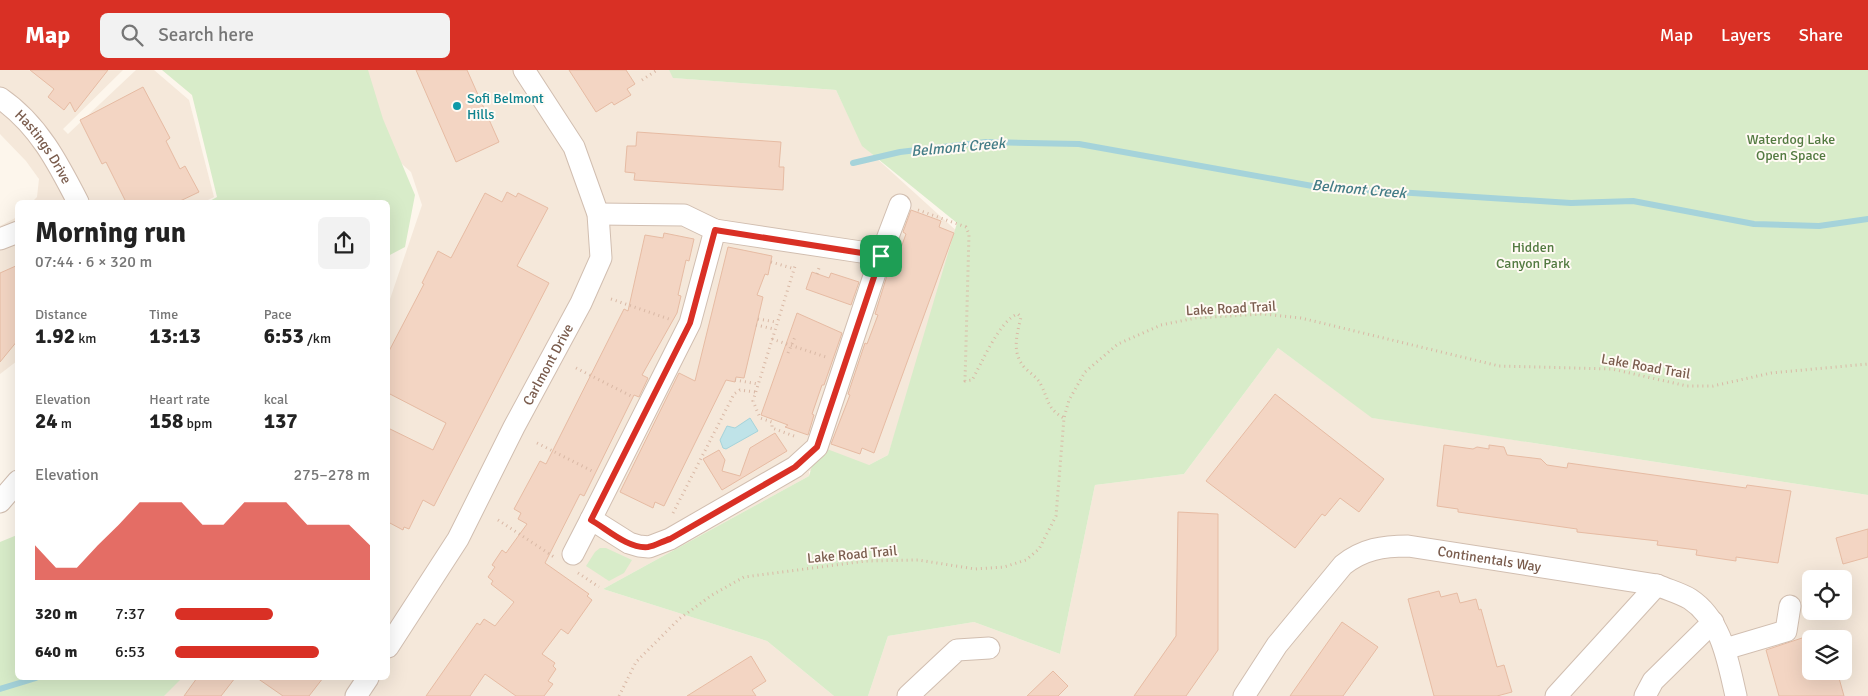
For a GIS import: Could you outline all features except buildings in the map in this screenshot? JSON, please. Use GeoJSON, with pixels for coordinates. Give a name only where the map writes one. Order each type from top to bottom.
{"type":"FeatureCollection","features":[{"type":"Feature","properties":{"kind":"street","name":"Carlmont Drive"},"geometry":{"type":"LineString","coordinates":[[390,644],[458,539],[514,427],[581,303],[601,258],[598,214],[574,148],[524,70]]}},
{"type":"Feature","properties":{"kind":"street","name":"Hastings Drive"},"geometry":{"type":"LineString","coordinates":[[0,98],[18,110],[53,152],[77,200]]}},
{"type":"Feature","properties":{"kind":"street"},"geometry":{"type":"LineString","coordinates":[[591,520],[629,543],[649,547],[670,539],[802,461],[817,447],[900,205]]}},
{"type":"Feature","properties":{"kind":"street"},"geometry":{"type":"LineString","coordinates":[[598,214],[684,215],[715,230],[881,256]]}},
{"type":"Feature","properties":{"kind":"street"},"geometry":{"type":"LineString","coordinates":[[570,562],[690,323],[715,230]]}},
{"type":"Feature","properties":{"kind":"street"},"geometry":{"type":"LineString","coordinates":[[0,239],[15,233]]}},
{"type":"Feature","properties":{"kind":"street"},"geometry":{"type":"LineString","coordinates":[[0,502],[15,484]]}},
{"type":"Feature","properties":{"kind":"street","name":"Continentals Way"},"geometry":{"type":"LineString","coordinates":[[1244,696],[1277,645],[1344,565],[1354,556],[1373,549],[1408,546],[1657,585],[1690,600],[1713,622],[1725,649],[1736,696]]}},
{"type":"Feature","properties":{"kind":"street"},"geometry":{"type":"LineString","coordinates":[[1556,696],[1657,585]]}},
{"type":"Feature","properties":{"kind":"street"},"geometry":{"type":"LineString","coordinates":[[1725,649],[1786,631],[1790,606]]}},
{"type":"Feature","properties":{"kind":"street"},"geometry":{"type":"LineString","coordinates":[[1645,696],[1653,682],[1713,622]]}},
{"type":"Feature","properties":{"kind":"street"},"geometry":{"type":"LineString","coordinates":[[908,696],[957,650],[989,648]]}},
{"type":"Feature","properties":{"kind":"street"},"geometry":{"type":"LineString","coordinates":[[356,696],[367,680]]}},
{"type":"Feature","properties":{"kind":"path"},"geometry":{"type":"LineString","coordinates":[[642,80],[657,70]]}},
{"type":"Feature","properties":{"kind":"path"},"geometry":{"type":"LineString","coordinates":[[900,205],[958,222],[966,227],[969,234],[965,380],[972,380],[996,338],[1010,319],[1018,314],[1021,317],[1016,328],[1018,357],[1022,365],[1038,379],[1054,413],[1064,418]]}},
{"type":"Feature","properties":{"kind":"path"},"geometry":{"type":"LineString","coordinates":[[794,436],[772,428],[772,422],[760,418],[753,401],[797,258]]}},
{"type":"Feature","properties":{"kind":"path"},"geometry":{"type":"LineString","coordinates":[[771,262],[794,268]]}},
{"type":"Feature","properties":{"kind":"path"},"geometry":{"type":"LineString","coordinates":[[611,299],[677,322]]}},
{"type":"Feature","properties":{"kind":"path","name":"Lake Road Trail"},"geometry":{"type":"LineString","coordinates":[[619,696],[636,662],[679,619],[712,595],[744,577],[866,561],[918,560],[975,569],[1004,568],[1026,560],[1039,549],[1056,516],[1064,418],[1069,400],[1085,372],[1118,344],[1161,325],[1196,318],[1263,314],[1301,318],[1499,366],[1612,369],[1687,386],[1713,386],[1771,374],[1868,364]]}},
{"type":"Feature","properties":{"kind":"path"},"geometry":{"type":"LineString","coordinates":[[758,319],[776,322]]}},
{"type":"Feature","properties":{"kind":"path"},"geometry":{"type":"LineString","coordinates":[[756,325],[774,329]]}},
{"type":"Feature","properties":{"kind":"path"},"geometry":{"type":"LineString","coordinates":[[788,353],[796,337]]}},
{"type":"Feature","properties":{"kind":"path"},"geometry":{"type":"LineString","coordinates":[[772,339],[834,360]]}},
{"type":"Feature","properties":{"kind":"path"},"geometry":{"type":"LineString","coordinates":[[576,368],[638,400]]}},
{"type":"Feature","properties":{"kind":"path"},"geometry":{"type":"LineString","coordinates":[[735,380],[758,384]]}},
{"type":"Feature","properties":{"kind":"path"},"geometry":{"type":"LineString","coordinates":[[671,517],[734,394],[746,389],[756,392]]}},
{"type":"Feature","properties":{"kind":"path"},"geometry":{"type":"LineString","coordinates":[[537,443],[600,475]]}},
{"type":"Feature","properties":{"kind":"path"},"geometry":{"type":"LineString","coordinates":[[498,520],[570,562],[600,587]]}},
{"type":"Feature","properties":{"kind":"shaded area"},"geometry":{"type":"Polygon","coordinates":[[[0,70],[123,70],[63,129],[68,134],[136,70],[154,70],[189,100],[214,197],[208,200],[34,200],[37,197],[39,179],[26,161],[0,134],[0,70]]]}},
{"type":"Feature","properties":{"kind":"shaded area"},"geometry":{"type":"Polygon","coordinates":[[[335,70],[669,70],[674,78],[836,90],[863,146],[960,234],[888,455],[869,465],[809,471],[809,476],[603,589],[767,641],[834,696],[145,696],[161,680],[390,680],[390,299],[422,205],[411,172],[369,135],[335,70]]]}},
{"type":"Feature","properties":{"kind":"shaded area"},"geometry":{"type":"Polygon","coordinates":[[[15,218],[15,363],[0,374],[0,226],[15,218]]]}},
{"type":"Feature","properties":{"kind":"shaded area"},"geometry":{"type":"Polygon","coordinates":[[[1278,348],[1373,418],[1868,495],[1868,696],[868,696],[888,636],[974,622],[1060,654],[1095,485],[1184,474],[1278,348]]]}},
{"type":"Feature","properties":{"kind":"green space"},"geometry":{"type":"Polygon","coordinates":[[[162,70],[368,70],[383,119],[415,195],[405,247],[390,255],[390,200],[212,200],[217,197],[192,95],[162,70]]]}},
{"type":"Feature","properties":{"kind":"green space","name":"Hidden Canyon Park"},"geometry":{"type":"Polygon","coordinates":[[[669,70],[1868,70],[1868,495],[1372,418],[1278,348],[1184,474],[1095,485],[1060,654],[974,622],[888,636],[868,696],[834,696],[767,641],[603,589],[809,476],[812,466],[827,449],[869,465],[888,455],[957,223],[862,146],[836,90],[673,78],[669,70]]]}},
{"type":"Feature","properties":{"kind":"green space"},"geometry":{"type":"Polygon","coordinates":[[[15,536],[15,680],[180,680],[164,696],[0,696],[0,542],[15,536]]]}},
{"type":"Feature","properties":{"kind":"green space"},"geometry":{"type":"Polygon","coordinates":[[[600,548],[606,548],[632,560],[624,573],[609,581],[586,566],[600,548]]]}},
{"type":"Feature","properties":{"kind":"water"},"geometry":{"type":"Polygon","coordinates":[[[750,418],[758,431],[726,449],[723,448],[720,440],[727,426],[735,428],[750,418]]]}},
{"type":"Feature","properties":{"kind":"waterway","name":"Belmont Creek"},"geometry":{"type":"LineString","coordinates":[[853,163],[900,152],[986,142],[1079,144],[1318,187],[1571,203],[1633,201],[1754,224],[1819,226],[1868,219]]}},
{"type":"Feature","properties":{"kind":"waterway","name":"Belmont Creek"},"geometry":{"type":"LineString","coordinates":[[0,689],[29,680]]}},
{"type":"Feature","properties":{"kind":"place","name":"Sofi Belmont Hills"},"geometry":{"type":"Point","coordinates":[457,106]}},
{"type":"Feature","properties":{"kind":"route"},"geometry":{"type":"LineString","coordinates":[[715,230],[881,256],[817,447],[802,461],[795,467],[670,539],[649,547],[629,543],[591,520],[690,323],[715,230]]}},
{"type":"Feature","properties":{"kind":"park label","name":"Waterdog Lake Open Space"},"geometry":{"type":"Point","coordinates":[1791,148]}}]}
